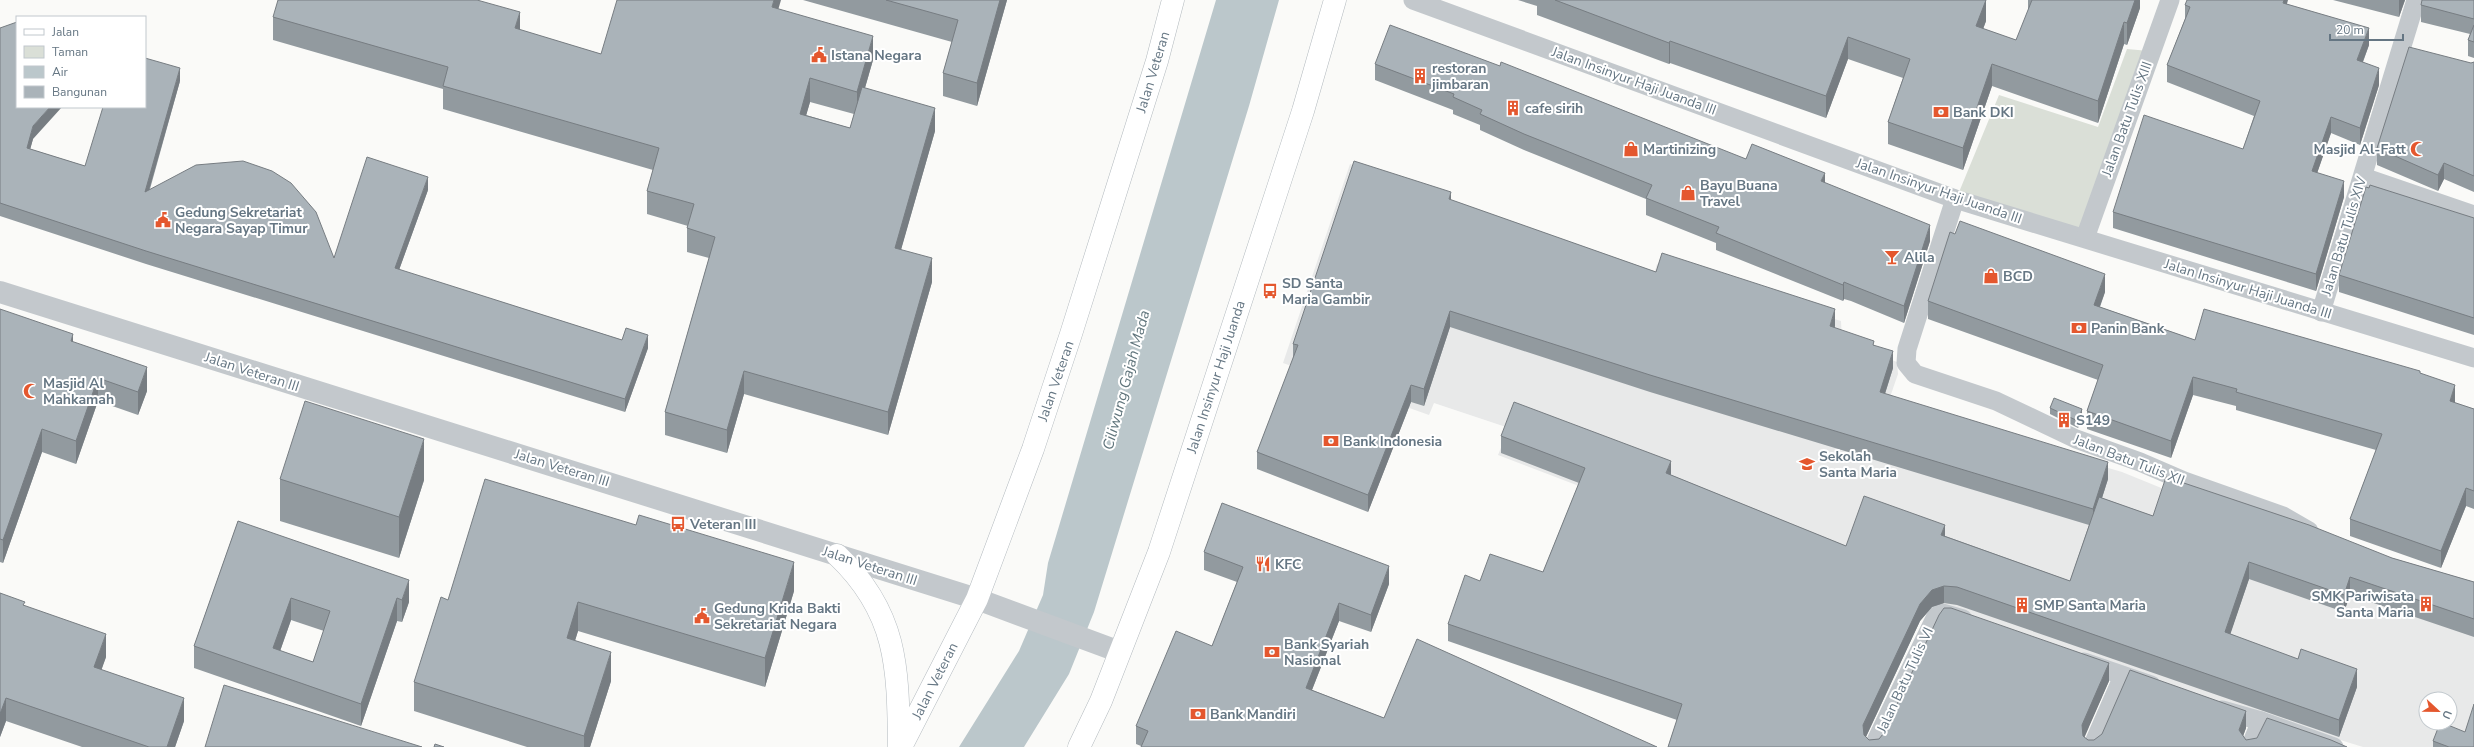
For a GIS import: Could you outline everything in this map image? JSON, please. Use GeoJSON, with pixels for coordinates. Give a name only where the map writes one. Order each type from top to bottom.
{"type":"FeatureCollection","features":[{"type":"Feature","properties":{"kind":"main road","name":"Jalan Veteran"},"geometry":{"type":"LineString","coordinates":[[900,747],[977,599],[1033,449],[1157,61],[1173,0]]}},
{"type":"Feature","properties":{"kind":"main road","name":"Jalan Insinyur Haji Juanda"},"geometry":{"type":"LineString","coordinates":[[1079,747],[1089,729],[1159,552],[1300,119],[1335,0]]}},
{"type":"Feature","properties":{"kind":"main road"},"geometry":{"type":"LineString","coordinates":[[837,555],[866,586],[884,620],[897,676],[900,747]]}},
{"type":"Feature","properties":{"kind":"street","name":"Jalan Insinyur Haji Juanda III"},"geometry":{"type":"LineString","coordinates":[[1413,0],[1955,199],[2474,358]]}},
{"type":"Feature","properties":{"kind":"street","name":"Jalan Batu Tulis XIII"},"geometry":{"type":"LineString","coordinates":[[2085,238],[2170,0]]}},
{"type":"Feature","properties":{"kind":"street","name":"Jalan Batu Tulis XIV"},"geometry":{"type":"LineString","coordinates":[[2321,312],[2363,177],[2408,52],[2416,0]]}},
{"type":"Feature","properties":{"kind":"street"},"geometry":{"type":"LineString","coordinates":[[2363,177],[2474,215]]}},
{"type":"Feature","properties":{"kind":"street","name":"Jalan Batu Tulis XII"},"geometry":{"type":"LineString","coordinates":[[1955,199],[1907,349],[1906,363],[1909,370],[1914,374],[1996,401],[2076,439],[2140,462],[2184,481],[2283,516],[2323,538]]}},
{"type":"Feature","properties":{"kind":"street","name":"Jalan Veteran III"},"geometry":{"type":"LineString","coordinates":[[0,292],[977,599],[1019,613],[1120,652]]}},
{"type":"Feature","properties":{"kind":"street","name":"Jalan Batu Tulis VI"},"geometry":{"type":"LineString","coordinates":[[1873,747],[1936,616],[1942,613],[1969,621]]}},
{"type":"Feature","properties":{"kind":"street"},"geometry":{"type":"LineString","coordinates":[[2065,655],[2168,691]]}},
{"type":"Feature","properties":{"kind":"street"},"geometry":{"type":"LineString","coordinates":[[2092,747],[2123,676]]}},
{"type":"Feature","properties":{"kind":"street"},"geometry":{"type":"LineString","coordinates":[[2205,704],[2261,721],[2334,747]]}},
{"type":"Feature","properties":{"kind":"street"},"geometry":{"type":"LineString","coordinates":[[2250,747],[2261,721]]}},
{"type":"Feature","properties":{"kind":"shaded area","name":"Sekolah Santa Maria"},"geometry":{"type":"Polygon","coordinates":[[[1350,164],[1651,284],[1657,264],[1841,321],[1842,341],[1897,362],[1898,374],[1888,403],[2122,472],[2181,496],[2474,595],[2474,747],[2363,747],[2279,721],[2236,713],[1933,604],[1579,486],[1498,455],[1509,428],[1434,403],[1429,415],[1283,363],[1350,164]]]}},
{"type":"Feature","properties":{"kind":"green space"},"geometry":{"type":"Polygon","coordinates":[[[2127,49],[2149,51],[2081,238],[1957,197],[1999,95],[2098,127],[2127,49]]]}},
{"type":"Feature","properties":{"kind":"water","name":"Ciliwung Gajah Mada"},"geometry":{"type":"Polygon","coordinates":[[[1216,0],[1279,0],[1249,106],[1094,612],[1069,674],[1024,747],[959,747],[1019,651],[1043,595],[1048,563],[1216,0]]]}},
{"type":"Feature","properties":{"kind":"building"},"geometry":{"type":"Polygon","coordinates":[[[278,0],[477,0],[520,12],[515,28],[601,54],[617,0],[774,0],[772,7],[873,36],[857,92],[810,78],[800,114],[850,128],[862,87],[935,108],[895,248],[932,258],[888,412],[744,371],[727,430],[665,412],[715,237],[687,228],[694,204],[647,191],[659,148],[443,86],[448,67],[273,17],[278,0]]]}},
{"type":"Feature","properties":{"kind":"building"},"geometry":{"type":"Polygon","coordinates":[[[886,0],[1000,0],[977,83],[943,73],[958,20],[886,0]]]}},
{"type":"Feature","properties":{"kind":"building"},"geometry":{"type":"Polygon","coordinates":[[[1555,0],[1986,0],[1976,26],[2016,40],[2032,0],[2135,0],[2127,23],[2124,22],[2098,101],[1992,64],[1963,148],[1888,122],[1910,59],[1848,37],[1826,96],[1670,41],[1669,43],[1555,0]]]}},
{"type":"Feature","properties":{"kind":"building"},"geometry":{"type":"Polygon","coordinates":[[[2187,0],[2284,0],[2283,3],[2369,28],[2357,60],[2379,68],[2360,128],[2331,117],[2312,171],[2344,181],[2316,274],[2113,212],[2144,115],[2243,149],[2260,101],[2167,65],[2190,7],[2185,5],[2187,0]]]}},
{"type":"Feature","properties":{"kind":"building"},"geometry":{"type":"Polygon","coordinates":[[[2422,0],[2474,0],[2474,19],[2421,5],[2422,0]]]}},
{"type":"Feature","properties":{"kind":"building","name":"Gedung Sekretariat Negara Sayap Timur"},"geometry":{"type":"Polygon","coordinates":[[[16,22],[16,108],[49,108],[33,126],[27,148],[85,166],[103,108],[146,108],[146,58],[180,68],[145,192],[196,165],[243,161],[272,171],[291,183],[316,212],[334,258],[367,157],[428,177],[395,268],[622,340],[626,328],[648,335],[625,399],[146,251],[0,203],[0,28],[16,22]]]}},
{"type":"Feature","properties":{"kind":"building"},"geometry":{"type":"Polygon","coordinates":[[[1390,25],[1500,66],[1501,62],[1746,159],[1752,144],[1825,173],[1821,181],[1930,225],[1904,306],[1844,282],[1843,285],[1716,233],[1719,227],[1646,198],[1652,185],[1524,134],[1480,114],[1482,110],[1453,97],[1454,94],[1375,64],[1390,25]]]}},
{"type":"Feature","properties":{"kind":"building"},"geometry":{"type":"Polygon","coordinates":[[[2474,25],[2474,42],[2468,40],[2474,25]]]}},
{"type":"Feature","properties":{"kind":"building"},"geometry":{"type":"Polygon","coordinates":[[[2409,47],[2471,63],[2474,62],[2474,176],[2444,163],[2438,175],[2377,148],[2409,47]]]}},
{"type":"Feature","properties":{"kind":"building"},"geometry":{"type":"Polygon","coordinates":[[[1354,161],[1451,192],[1449,199],[1656,272],[1662,253],[1835,309],[1830,326],[1874,341],[1873,345],[1893,351],[1880,392],[2108,462],[2093,509],[1650,375],[1450,311],[1424,389],[1411,385],[1368,495],[1257,452],[1298,345],[1293,344],[1354,161]]]}},
{"type":"Feature","properties":{"kind":"building"},"geometry":{"type":"Polygon","coordinates":[[[2370,185],[2474,218],[2474,318],[2339,275],[2366,187],[2369,188],[2370,185]]]}},
{"type":"Feature","properties":{"kind":"building"},"geometry":{"type":"Polygon","coordinates":[[[1960,221],[2105,274],[2094,305],[2195,340],[2204,309],[2420,371],[2420,373],[2455,385],[2450,401],[2474,409],[2474,491],[2466,488],[2441,551],[2350,519],[2382,434],[2236,392],[2237,389],[2193,377],[2171,441],[2087,411],[2103,365],[1928,301],[1950,232],[1955,234],[1960,221]]]}},
{"type":"Feature","properties":{"kind":"building"},"geometry":{"type":"Polygon","coordinates":[[[0,309],[73,334],[71,341],[147,367],[138,392],[98,378],[76,441],[42,429],[3,540],[0,539],[0,309]]]}},
{"type":"Feature","properties":{"kind":"building"},"geometry":{"type":"Polygon","coordinates":[[[2054,398],[2082,409],[2078,421],[2050,408],[2054,398]]]}},
{"type":"Feature","properties":{"kind":"building"},"geometry":{"type":"Polygon","coordinates":[[[305,401],[424,439],[399,517],[280,479],[305,401]]]}},
{"type":"Feature","properties":{"kind":"building"},"geometry":{"type":"Polygon","coordinates":[[[1514,402],[1671,461],[1666,473],[1846,546],[1864,496],[1945,525],[1941,535],[2070,581],[2099,497],[2153,516],[2166,477],[2309,525],[2392,558],[2474,582],[2474,619],[2350,577],[2344,595],[2249,562],[2225,632],[2298,659],[2301,649],[2357,669],[2339,720],[1957,587],[1944,586],[1932,590],[1920,604],[1863,725],[1864,735],[1869,740],[1879,739],[1883,734],[1939,615],[1944,608],[1951,608],[2109,663],[2082,725],[2083,736],[2088,740],[2094,740],[2102,734],[2130,670],[2246,711],[2239,730],[2246,740],[2257,738],[2267,718],[2347,747],[1668,747],[1682,704],[1448,624],[1465,575],[1480,581],[1490,554],[1543,572],[1585,468],[1501,436],[1514,402]]]}},
{"type":"Feature","properties":{"kind":"building"},"geometry":{"type":"Polygon","coordinates":[[[485,479],[636,525],[639,515],[794,562],[765,658],[578,602],[567,638],[611,652],[584,736],[414,682],[441,597],[448,600],[485,479]]]}},
{"type":"Feature","properties":{"kind":"building"},"geometry":{"type":"Polygon","coordinates":[[[1222,503],[1389,566],[1371,615],[1339,603],[1306,688],[1384,718],[1417,639],[1657,747],[1141,747],[1148,731],[1136,726],[1176,631],[1212,646],[1243,567],[1204,552],[1222,503]]]}},
{"type":"Feature","properties":{"kind":"building"},"geometry":{"type":"Polygon","coordinates":[[[238,521],[409,580],[402,600],[397,598],[361,704],[194,646],[238,521]],[[291,598],[273,648],[313,662],[330,611],[291,598]]]}},
{"type":"Feature","properties":{"kind":"building"},"geometry":{"type":"Polygon","coordinates":[[[0,593],[25,602],[23,605],[106,634],[94,667],[184,698],[167,747],[149,747],[6,698],[0,714],[0,593]]]}},
{"type":"Feature","properties":{"kind":"building"},"geometry":{"type":"Polygon","coordinates":[[[224,685],[422,747],[205,747],[224,685]]]}},
{"type":"Feature","properties":{"kind":"building"},"geometry":{"type":"Polygon","coordinates":[[[2474,704],[2474,747],[2449,747],[2433,741],[2437,731],[2458,731],[2458,729],[2465,732],[2474,704]]]}},
{"type":"Feature","properties":{"kind":"building"},"geometry":{"type":"Polygon","coordinates":[[[435,744],[444,747],[434,747],[435,744]]]}},
{"type":"Feature","properties":{"kind":"place","name":"Istana Negara"},"geometry":{"type":"Point","coordinates":[819,55]}},
{"type":"Feature","properties":{"kind":"place","name":"restoran jimbaran"},"geometry":{"type":"Point","coordinates":[1420,76]}},
{"type":"Feature","properties":{"kind":"place","name":"cafe sirih"},"geometry":{"type":"Point","coordinates":[1513,108]}},
{"type":"Feature","properties":{"kind":"place","name":"Bank DKI"},"geometry":{"type":"Point","coordinates":[1941,112]}},
{"type":"Feature","properties":{"kind":"place","name":"Martinizing"},"geometry":{"type":"Point","coordinates":[1631,149]}},
{"type":"Feature","properties":{"kind":"place","name":"Masjid Al-Fatt"},"geometry":{"type":"Point","coordinates":[2418,149]}},
{"type":"Feature","properties":{"kind":"place","name":"Bayu Buana Travel"},"geometry":{"type":"Point","coordinates":[1688,193]}},
{"type":"Feature","properties":{"kind":"place","name":"Gedung Sekretariat Negara Sayap Timur"},"geometry":{"type":"Point","coordinates":[163,220]}},
{"type":"Feature","properties":{"kind":"place","name":"Alila"},"geometry":{"type":"Point","coordinates":[1892,257]}},
{"type":"Feature","properties":{"kind":"place","name":"BCD"},"geometry":{"type":"Point","coordinates":[1991,276]}},
{"type":"Feature","properties":{"kind":"place","name":"SD Santa Maria Gambir"},"geometry":{"type":"Point","coordinates":[1270,291]}},
{"type":"Feature","properties":{"kind":"place","name":"Panin Bank"},"geometry":{"type":"Point","coordinates":[2079,328]}},
{"type":"Feature","properties":{"kind":"place","name":"Masjid Al Mahkamah"},"geometry":{"type":"Point","coordinates":[31,391]}},
{"type":"Feature","properties":{"kind":"place","name":"S149"},"geometry":{"type":"Point","coordinates":[2064,420]}},
{"type":"Feature","properties":{"kind":"place","name":"Bank Indonesia"},"geometry":{"type":"Point","coordinates":[1331,441]}},
{"type":"Feature","properties":{"kind":"place","name":"Sekolah Santa Maria"},"geometry":{"type":"Point","coordinates":[1807,464]}},
{"type":"Feature","properties":{"kind":"place","name":"Veteran III"},"geometry":{"type":"Point","coordinates":[678,524]}},
{"type":"Feature","properties":{"kind":"place","name":"KFC"},"geometry":{"type":"Point","coordinates":[1263,564]}},
{"type":"Feature","properties":{"kind":"place","name":"SMK Pariwisata Santa Maria"},"geometry":{"type":"Point","coordinates":[2426,604]}},
{"type":"Feature","properties":{"kind":"place","name":"SMP Santa Maria"},"geometry":{"type":"Point","coordinates":[2022,605]}},
{"type":"Feature","properties":{"kind":"place","name":"Gedung Krida Bakti Sekretariat Negara"},"geometry":{"type":"Point","coordinates":[702,616]}},
{"type":"Feature","properties":{"kind":"place","name":"Bank Syariah Nasional"},"geometry":{"type":"Point","coordinates":[1272,652]}},
{"type":"Feature","properties":{"kind":"place","name":"Bank Mandiri"},"geometry":{"type":"Point","coordinates":[1198,714]}}]}
